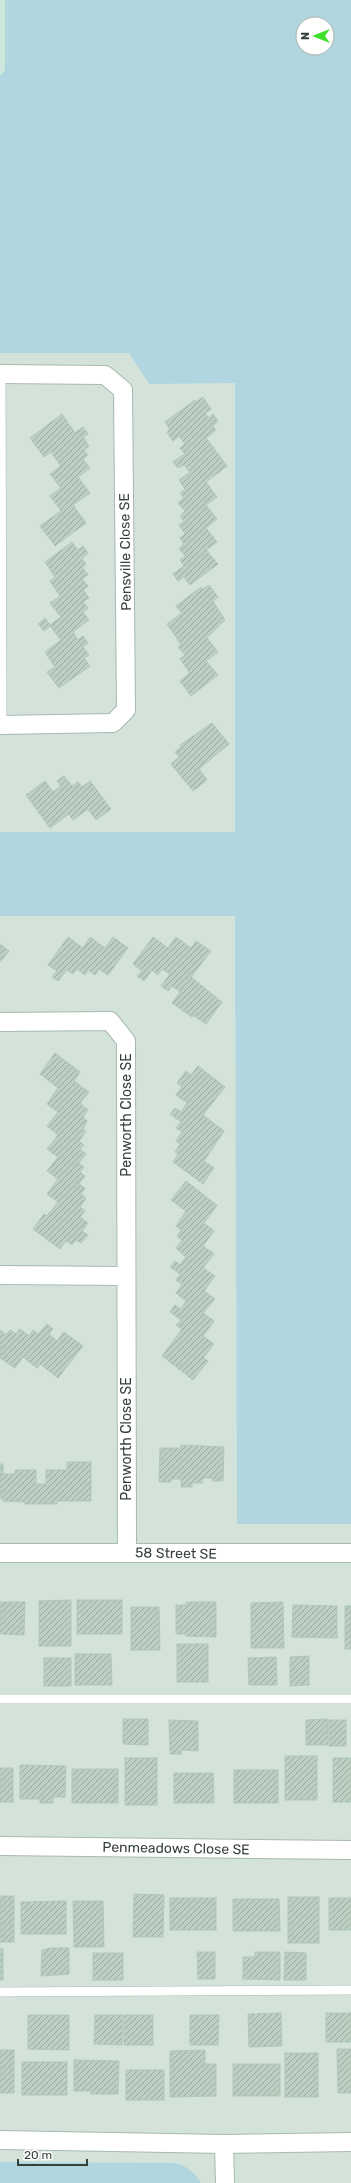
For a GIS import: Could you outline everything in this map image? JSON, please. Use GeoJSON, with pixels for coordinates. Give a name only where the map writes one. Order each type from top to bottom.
{"type":"FeatureCollection","features":[{"type":"Feature","properties":{"kind":"street","name":"Pensville Close SE"},"geometry":{"type":"LineString","coordinates":[[1,374],[105,375],[123,390],[126,710],[113,723],[1,725]]}},
{"type":"Feature","properties":{"kind":"street","name":"Penworth Close SE"},"geometry":{"type":"LineString","coordinates":[[0,1022],[110,1022],[126,1041],[127,1553]]}},
{"type":"Feature","properties":{"kind":"street"},"geometry":{"type":"LineString","coordinates":[[0,1275],[126,1276]]}},
{"type":"Feature","properties":{"kind":"street","name":"58 Street SE"},"geometry":{"type":"LineString","coordinates":[[0,1552],[351,1553]]}},
{"type":"Feature","properties":{"kind":"street","name":"Penmeadows Close SE"},"geometry":{"type":"LineString","coordinates":[[0,1846],[351,1850]]}},
{"type":"Feature","properties":{"kind":"street"},"geometry":{"type":"LineString","coordinates":[[0,2140],[224,2144],[351,2142]]}},
{"type":"Feature","properties":{"kind":"street"},"geometry":{"type":"LineString","coordinates":[[224,2144],[225,2183]]}},
{"type":"Feature","properties":{"kind":"lane"},"geometry":{"type":"LineString","coordinates":[[1,374],[1,725]]}},
{"type":"Feature","properties":{"kind":"lane"},"geometry":{"type":"LineString","coordinates":[[0,1699],[351,1698]]}},
{"type":"Feature","properties":{"kind":"lane"},"geometry":{"type":"LineString","coordinates":[[0,1992],[351,1990]]}},
{"type":"Feature","properties":{"kind":"shaded area"},"geometry":{"type":"Polygon","coordinates":[[[0,0],[351,0],[351,2183],[0,2183],[0,0]]]}},
{"type":"Feature","properties":{"kind":"shaded area"},"geometry":{"type":"Polygon","coordinates":[[[0,0],[5,0],[5,70],[0,76],[0,0]]]}},
{"type":"Feature","properties":{"kind":"shaded area"},"geometry":{"type":"Polygon","coordinates":[[[5,0],[351,0],[351,1524],[237,1524],[235,916],[0,916],[0,832],[235,832],[235,383],[149,384],[129,353],[0,353],[0,76],[5,70],[5,0]]]}},
{"type":"Feature","properties":{"kind":"shaded area"},"geometry":{"type":"Polygon","coordinates":[[[0,2162],[176,2163],[190,2170],[201,2183],[0,2183],[0,2162]]]}},
{"type":"Feature","properties":{"kind":"building"},"geometry":{"type":"Polygon","coordinates":[[[203,397],[211,409],[205,413],[208,418],[213,414],[218,421],[213,426],[216,430],[206,438],[227,466],[206,482],[217,497],[206,505],[217,519],[206,528],[217,542],[206,550],[218,564],[190,585],[184,577],[178,581],[173,574],[184,566],[180,560],[185,556],[179,548],[184,544],[180,538],[185,534],[179,525],[184,521],[180,516],[185,511],[178,503],[184,498],[180,493],[185,489],[179,480],[190,472],[184,465],[178,468],[173,462],[185,454],[180,448],[185,444],[179,436],[173,441],[167,432],[170,429],[165,422],[195,400],[196,402],[203,397]]]}},
{"type":"Feature","properties":{"kind":"building"},"geometry":{"type":"Polygon","coordinates":[[[62,414],[75,433],[83,427],[88,434],[83,437],[89,446],[84,450],[88,455],[83,459],[90,468],[78,477],[90,493],[73,505],[86,523],[55,546],[40,526],[61,511],[50,496],[61,488],[50,474],[61,466],[51,452],[44,457],[30,438],[62,414]]]}},
{"type":"Feature","properties":{"kind":"building"},"geometry":{"type":"Polygon","coordinates":[[[72,542],[78,550],[83,546],[88,553],[82,559],[86,564],[82,567],[88,575],[82,579],[88,586],[83,590],[89,598],[83,602],[88,608],[83,612],[89,620],[73,632],[78,640],[83,636],[88,643],[83,647],[89,655],[84,658],[90,666],[59,688],[47,672],[55,667],[45,652],[61,640],[50,626],[44,631],[38,624],[45,618],[50,625],[61,617],[50,603],[60,596],[50,581],[55,577],[45,562],[72,542]]]}},
{"type":"Feature","properties":{"kind":"building"},"geometry":{"type":"Polygon","coordinates":[[[209,585],[218,597],[213,601],[225,620],[207,638],[218,652],[206,661],[218,675],[191,696],[180,681],[190,673],[180,659],[185,655],[178,647],[181,645],[167,624],[182,613],[176,606],[201,587],[203,589],[209,585]]]}},
{"type":"Feature","properties":{"kind":"building"},"geometry":{"type":"Polygon","coordinates":[[[212,723],[229,744],[199,769],[207,780],[193,791],[171,764],[179,757],[175,752],[181,747],[180,745],[212,723]]]}},
{"type":"Feature","properties":{"kind":"building"},"geometry":{"type":"Polygon","coordinates":[[[64,776],[72,786],[78,782],[82,787],[90,781],[111,809],[96,820],[88,809],[73,820],[69,814],[50,828],[26,795],[45,781],[53,792],[61,786],[57,781],[64,776]]]}},
{"type":"Feature","properties":{"kind":"building"},"geometry":{"type":"Polygon","coordinates":[[[68,937],[83,948],[90,937],[105,948],[113,937],[128,948],[108,975],[99,969],[95,975],[88,970],[85,975],[77,969],[73,974],[67,970],[58,981],[52,977],[57,971],[48,965],[68,937]]]}},
{"type":"Feature","properties":{"kind":"building"},"geometry":{"type":"Polygon","coordinates":[[[153,937],[168,948],[176,937],[191,948],[196,941],[211,951],[191,977],[222,1002],[206,1024],[193,1015],[192,1017],[172,1003],[180,992],[172,986],[168,991],[161,986],[170,974],[162,969],[158,975],[152,970],[144,981],[137,976],[142,971],[133,964],[153,937]]]}},
{"type":"Feature","properties":{"kind":"building"},"geometry":{"type":"Polygon","coordinates":[[[0,944],[9,951],[0,962],[0,944]]]}},
{"type":"Feature","properties":{"kind":"building"},"geometry":{"type":"Polygon","coordinates":[[[55,1053],[80,1072],[74,1081],[89,1092],[80,1103],[88,1110],[83,1117],[87,1121],[83,1129],[86,1131],[79,1141],[84,1145],[80,1149],[86,1154],[79,1163],[84,1167],[80,1172],[85,1176],[79,1184],[85,1188],[81,1194],[86,1198],[80,1207],[85,1211],[80,1217],[88,1223],[82,1231],[88,1235],[81,1243],[76,1240],[72,1245],[66,1241],[60,1249],[33,1229],[44,1214],[47,1216],[58,1202],[47,1194],[58,1179],[47,1171],[58,1157],[47,1149],[58,1135],[47,1126],[58,1112],[47,1104],[58,1088],[40,1074],[55,1053]]]}},
{"type":"Feature","properties":{"kind":"building"},"geometry":{"type":"Polygon","coordinates":[[[198,1066],[225,1087],[203,1115],[224,1131],[204,1161],[214,1168],[203,1184],[173,1162],[178,1155],[175,1152],[180,1144],[176,1141],[182,1132],[176,1128],[181,1122],[170,1114],[175,1108],[181,1112],[187,1103],[176,1095],[182,1087],[177,1083],[186,1071],[191,1075],[198,1066]]]}},
{"type":"Feature","properties":{"kind":"building"},"geometry":{"type":"Polygon","coordinates":[[[186,1181],[217,1205],[204,1223],[214,1231],[203,1246],[214,1254],[203,1268],[215,1276],[204,1291],[215,1299],[203,1313],[214,1321],[203,1336],[214,1344],[203,1358],[208,1361],[193,1380],[162,1356],[182,1329],[176,1325],[181,1320],[170,1312],[175,1305],[181,1309],[186,1301],[176,1293],[182,1285],[176,1280],[180,1274],[170,1267],[175,1261],[180,1265],[186,1257],[176,1248],[182,1240],[177,1236],[181,1230],[176,1226],[186,1211],[171,1200],[186,1181]]]}},
{"type":"Feature","properties":{"kind":"building"},"geometry":{"type":"Polygon","coordinates":[[[47,1324],[53,1329],[49,1334],[57,1341],[64,1332],[83,1346],[58,1378],[40,1364],[37,1368],[23,1357],[15,1368],[0,1358],[0,1330],[6,1335],[10,1330],[16,1334],[20,1329],[29,1336],[33,1330],[38,1334],[47,1324]]]}},
{"type":"Feature","properties":{"kind":"building"},"geometry":{"type":"Polygon","coordinates":[[[181,1445],[224,1447],[223,1481],[212,1481],[212,1478],[203,1478],[202,1483],[192,1483],[192,1487],[181,1487],[181,1479],[171,1479],[171,1482],[159,1482],[160,1448],[181,1448],[181,1445]]]}},
{"type":"Feature","properties":{"kind":"building"},"geometry":{"type":"Polygon","coordinates":[[[67,1462],[91,1462],[91,1501],[57,1501],[57,1504],[25,1504],[25,1502],[3,1501],[3,1498],[0,1498],[0,1464],[3,1464],[3,1474],[15,1474],[15,1470],[36,1470],[36,1484],[46,1484],[46,1470],[67,1470],[67,1462]]]}},
{"type":"Feature","properties":{"kind":"building"},"geometry":{"type":"Polygon","coordinates":[[[71,1600],[71,1646],[39,1646],[39,1601],[71,1600]]]}},
{"type":"Feature","properties":{"kind":"building"},"geometry":{"type":"Polygon","coordinates":[[[77,1600],[122,1600],[122,1634],[77,1634],[77,1600]]]}},
{"type":"Feature","properties":{"kind":"building"},"geometry":{"type":"Polygon","coordinates":[[[0,1602],[25,1602],[24,1635],[0,1634],[0,1602]]]}},
{"type":"Feature","properties":{"kind":"building"},"geometry":{"type":"Polygon","coordinates":[[[186,1602],[216,1602],[216,1637],[186,1636],[186,1634],[176,1634],[176,1605],[186,1605],[186,1602]]]}},
{"type":"Feature","properties":{"kind":"building"},"geometry":{"type":"Polygon","coordinates":[[[283,1602],[284,1648],[251,1648],[251,1603],[283,1602]]]}},
{"type":"Feature","properties":{"kind":"building"},"geometry":{"type":"Polygon","coordinates":[[[293,1605],[337,1606],[337,1638],[292,1637],[293,1605]]]}},
{"type":"Feature","properties":{"kind":"building"},"geometry":{"type":"Polygon","coordinates":[[[345,1606],[351,1606],[351,1649],[345,1649],[345,1606]]]}},
{"type":"Feature","properties":{"kind":"building"},"geometry":{"type":"Polygon","coordinates":[[[131,1607],[159,1607],[160,1650],[131,1650],[131,1607]]]}},
{"type":"Feature","properties":{"kind":"building"},"geometry":{"type":"Polygon","coordinates":[[[177,1644],[208,1644],[208,1682],[177,1682],[177,1644]]]}},
{"type":"Feature","properties":{"kind":"building"},"geometry":{"type":"Polygon","coordinates":[[[75,1654],[111,1654],[112,1685],[75,1685],[75,1654]]]}},
{"type":"Feature","properties":{"kind":"building"},"geometry":{"type":"Polygon","coordinates":[[[309,1656],[309,1685],[290,1686],[290,1657],[309,1656]]]}},
{"type":"Feature","properties":{"kind":"building"},"geometry":{"type":"Polygon","coordinates":[[[276,1657],[277,1685],[249,1685],[248,1658],[276,1657]]]}},
{"type":"Feature","properties":{"kind":"building"},"geometry":{"type":"Polygon","coordinates":[[[44,1658],[71,1658],[71,1686],[44,1686],[44,1658]]]}},
{"type":"Feature","properties":{"kind":"building"},"geometry":{"type":"Polygon","coordinates":[[[123,1719],[148,1719],[148,1745],[123,1744],[123,1719]]]}},
{"type":"Feature","properties":{"kind":"building"},"geometry":{"type":"Polygon","coordinates":[[[328,1719],[328,1745],[306,1745],[306,1720],[328,1719]]]}},
{"type":"Feature","properties":{"kind":"building"},"geometry":{"type":"Polygon","coordinates":[[[169,1720],[198,1721],[198,1751],[181,1750],[181,1754],[170,1754],[169,1720]]]}},
{"type":"Feature","properties":{"kind":"building"},"geometry":{"type":"Polygon","coordinates":[[[329,1720],[346,1720],[346,1746],[329,1746],[329,1720]]]}},
{"type":"Feature","properties":{"kind":"building"},"geometry":{"type":"Polygon","coordinates":[[[285,1756],[317,1756],[317,1800],[285,1800],[285,1756]]]}},
{"type":"Feature","properties":{"kind":"building"},"geometry":{"type":"Polygon","coordinates":[[[125,1758],[157,1758],[157,1805],[125,1805],[125,1758]]]}},
{"type":"Feature","properties":{"kind":"building"},"geometry":{"type":"Polygon","coordinates":[[[333,1758],[351,1758],[351,1802],[333,1802],[333,1758]]]}},
{"type":"Feature","properties":{"kind":"building"},"geometry":{"type":"Polygon","coordinates":[[[20,1765],[66,1766],[65,1797],[53,1797],[53,1803],[40,1803],[40,1799],[20,1799],[20,1765]]]}},
{"type":"Feature","properties":{"kind":"building"},"geometry":{"type":"Polygon","coordinates":[[[0,1768],[13,1768],[13,1802],[0,1802],[0,1768]]]}},
{"type":"Feature","properties":{"kind":"building"},"geometry":{"type":"Polygon","coordinates":[[[72,1769],[118,1769],[118,1803],[72,1803],[72,1769]]]}},
{"type":"Feature","properties":{"kind":"building"},"geometry":{"type":"Polygon","coordinates":[[[234,1770],[278,1770],[278,1803],[234,1803],[234,1770]]]}},
{"type":"Feature","properties":{"kind":"building"},"geometry":{"type":"Polygon","coordinates":[[[174,1773],[213,1773],[214,1803],[174,1803],[174,1773]]]}},
{"type":"Feature","properties":{"kind":"building"},"geometry":{"type":"Polygon","coordinates":[[[134,1894],[164,1895],[163,1937],[133,1937],[134,1894]]]}},
{"type":"Feature","properties":{"kind":"building"},"geometry":{"type":"Polygon","coordinates":[[[0,1896],[14,1896],[14,1942],[0,1942],[0,1896]]]}},
{"type":"Feature","properties":{"kind":"building"},"geometry":{"type":"Polygon","coordinates":[[[288,1897],[319,1897],[319,1943],[288,1943],[288,1897]]]}},
{"type":"Feature","properties":{"kind":"building"},"geometry":{"type":"Polygon","coordinates":[[[170,1898],[216,1898],[216,1930],[170,1930],[170,1898]]]}},
{"type":"Feature","properties":{"kind":"building"},"geometry":{"type":"Polygon","coordinates":[[[329,1898],[351,1898],[351,1930],[329,1930],[329,1898]]]}},
{"type":"Feature","properties":{"kind":"building"},"geometry":{"type":"Polygon","coordinates":[[[233,1899],[279,1899],[280,1931],[233,1931],[233,1899]]]}},
{"type":"Feature","properties":{"kind":"building"},"geometry":{"type":"Polygon","coordinates":[[[66,1901],[66,1934],[21,1934],[21,1902],[66,1901]]]}},
{"type":"Feature","properties":{"kind":"building"},"geometry":{"type":"Polygon","coordinates":[[[73,1901],[103,1901],[104,1947],[74,1947],[73,1901]]]}},
{"type":"Feature","properties":{"kind":"building"},"geometry":{"type":"Polygon","coordinates":[[[51,1948],[69,1948],[69,1974],[41,1976],[42,1950],[51,1948]]]}},
{"type":"Feature","properties":{"kind":"building"},"geometry":{"type":"Polygon","coordinates":[[[0,1949],[3,1949],[3,1980],[0,1980],[0,1949]]]}},
{"type":"Feature","properties":{"kind":"building"},"geometry":{"type":"Polygon","coordinates":[[[197,1952],[215,1952],[215,1979],[198,1979],[197,1952]]]}},
{"type":"Feature","properties":{"kind":"building"},"geometry":{"type":"Polygon","coordinates":[[[255,1952],[280,1952],[280,1980],[243,1979],[243,1957],[255,1957],[255,1952]]]}},
{"type":"Feature","properties":{"kind":"building"},"geometry":{"type":"Polygon","coordinates":[[[285,1952],[306,1953],[306,1980],[284,1980],[285,1952]]]}},
{"type":"Feature","properties":{"kind":"building"},"geometry":{"type":"Polygon","coordinates":[[[93,1953],[123,1953],[123,1980],[93,1980],[93,1953]]]}},
{"type":"Feature","properties":{"kind":"building"},"geometry":{"type":"Polygon","coordinates":[[[281,2013],[282,2046],[249,2047],[248,2014],[281,2013]]]}},
{"type":"Feature","properties":{"kind":"building"},"geometry":{"type":"Polygon","coordinates":[[[326,2013],[351,2013],[351,2042],[326,2042],[326,2013]]]}},
{"type":"Feature","properties":{"kind":"building"},"geometry":{"type":"Polygon","coordinates":[[[28,2015],[69,2015],[69,2050],[28,2049],[28,2015]]]}},
{"type":"Feature","properties":{"kind":"building"},"geometry":{"type":"Polygon","coordinates":[[[95,2015],[123,2015],[122,2045],[94,2044],[95,2015]]]}},
{"type":"Feature","properties":{"kind":"building"},"geometry":{"type":"Polygon","coordinates":[[[124,2015],[153,2015],[153,2045],[124,2045],[124,2015]]]}},
{"type":"Feature","properties":{"kind":"building"},"geometry":{"type":"Polygon","coordinates":[[[190,2015],[219,2015],[218,2045],[190,2045],[190,2015]]]}},
{"type":"Feature","properties":{"kind":"building"},"geometry":{"type":"Polygon","coordinates":[[[337,2049],[351,2049],[351,2093],[338,2093],[337,2049]]]}},
{"type":"Feature","properties":{"kind":"building"},"geometry":{"type":"Polygon","coordinates":[[[0,2050],[14,2050],[14,2093],[0,2093],[0,2050]]]}},
{"type":"Feature","properties":{"kind":"building"},"geometry":{"type":"Polygon","coordinates":[[[205,2050],[205,2064],[216,2064],[216,2096],[170,2097],[170,2051],[205,2050]]]}},
{"type":"Feature","properties":{"kind":"building"},"geometry":{"type":"Polygon","coordinates":[[[285,2053],[318,2053],[318,2097],[285,2097],[285,2053]]]}},
{"type":"Feature","properties":{"kind":"building"},"geometry":{"type":"Polygon","coordinates":[[[74,2060],[119,2061],[118,2094],[91,2094],[91,2091],[74,2091],[74,2060]]]}},
{"type":"Feature","properties":{"kind":"building"},"geometry":{"type":"Polygon","coordinates":[[[22,2062],[67,2062],[67,2095],[22,2095],[22,2062]]]}},
{"type":"Feature","properties":{"kind":"building"},"geometry":{"type":"Polygon","coordinates":[[[233,2064],[280,2064],[280,2096],[233,2096],[233,2064]]]}},
{"type":"Feature","properties":{"kind":"building"},"geometry":{"type":"Polygon","coordinates":[[[126,2070],[164,2070],[164,2100],[126,2100],[126,2070]]]}}]}
